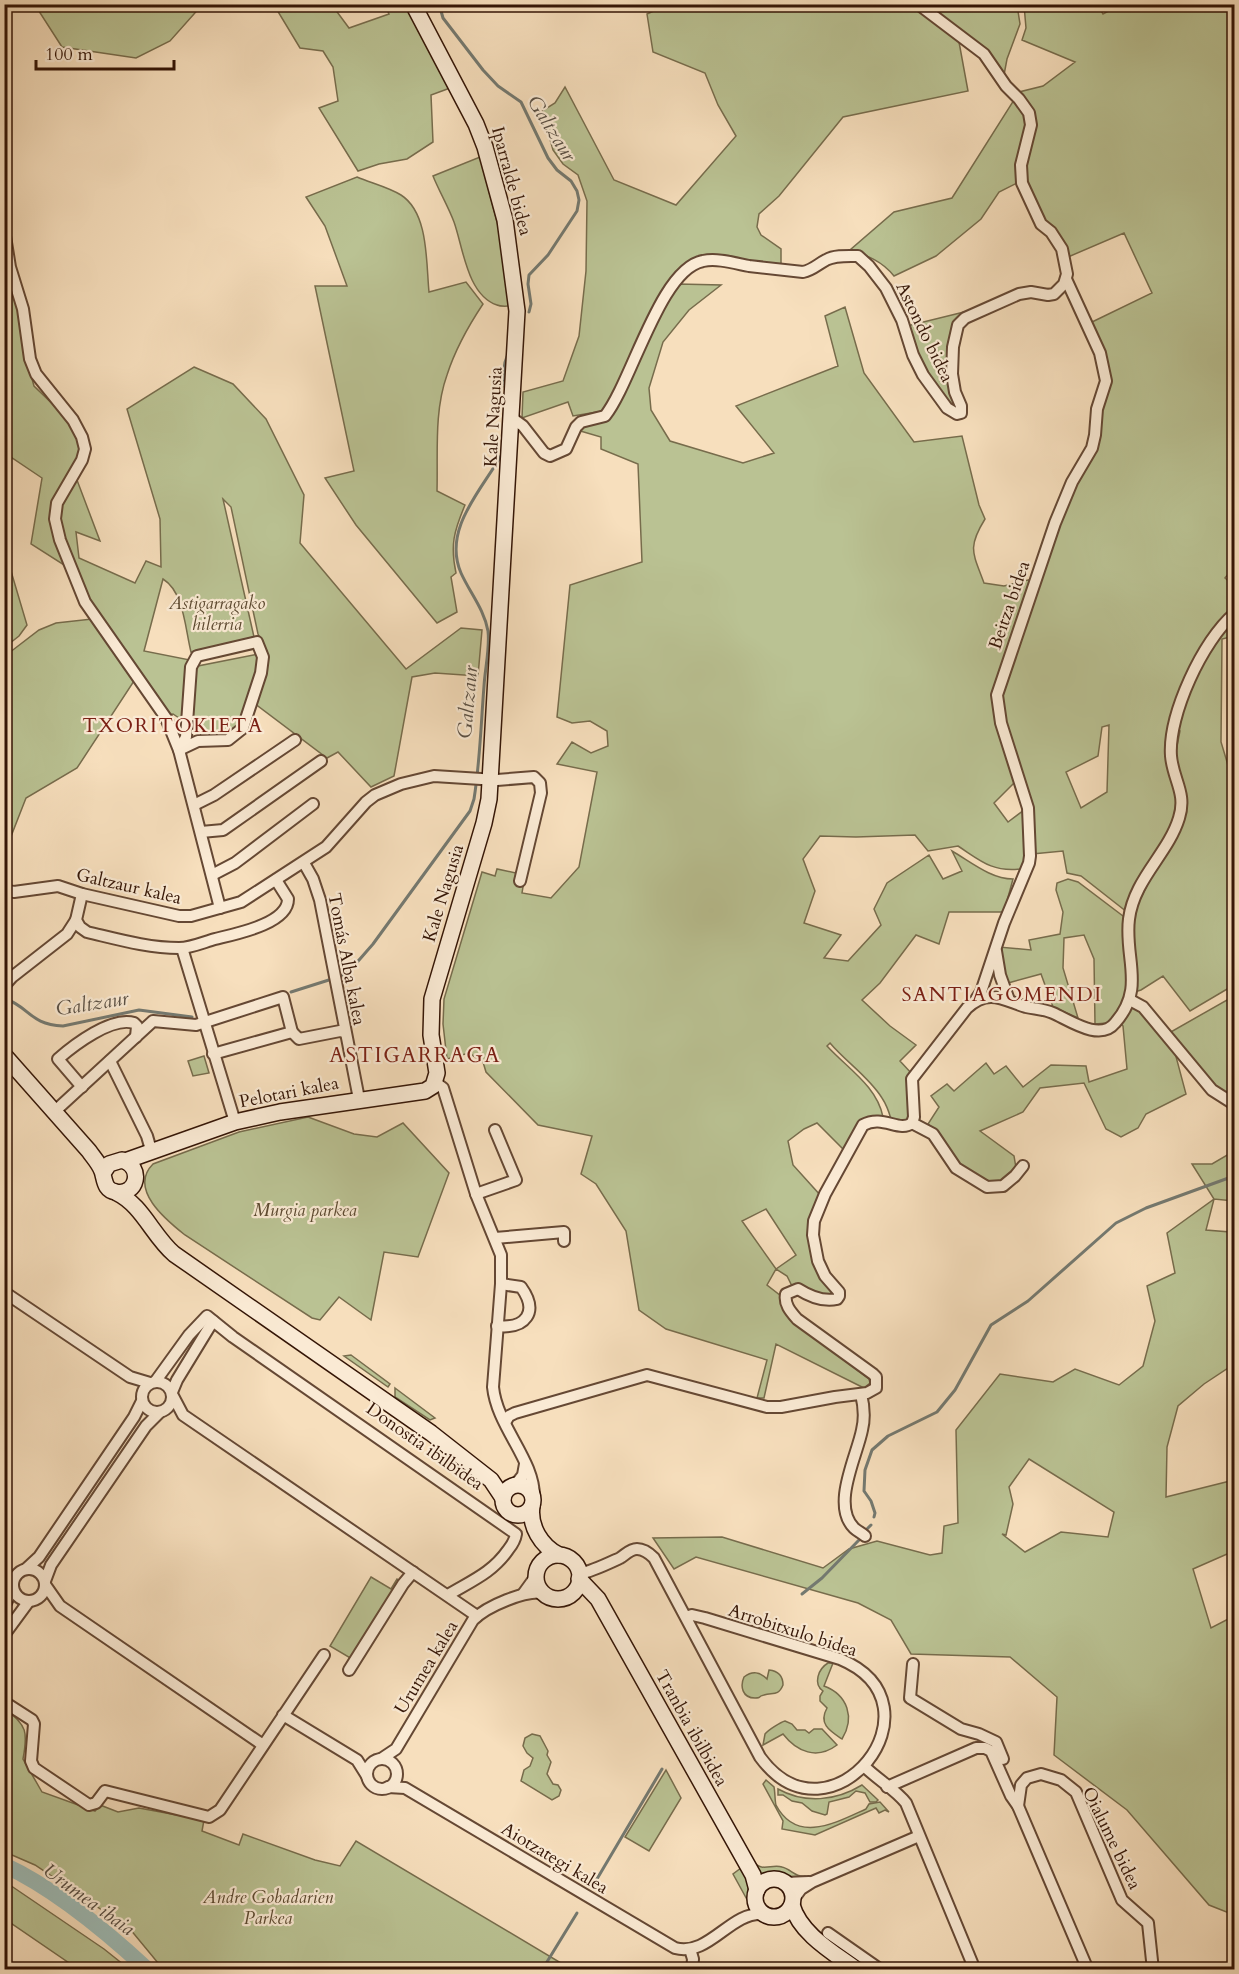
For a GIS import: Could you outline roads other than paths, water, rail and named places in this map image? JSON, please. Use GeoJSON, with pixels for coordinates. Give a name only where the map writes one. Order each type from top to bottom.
{"type":"FeatureCollection","features":[{"type":"Feature","properties":{"kind":"main road","name":"Iparralde bidea"},"geometry":{"type":"LineString","coordinates":[[413,4],[477,124],[485,147],[505,220],[517,311]]}},
{"type":"Feature","properties":{"kind":"main road","name":"Kale Nagusia"},"geometry":{"type":"LineString","coordinates":[[435,1082],[438,1073],[431,1035],[432,999],[484,823],[512,418],[517,311]]}},
{"type":"Feature","properties":{"kind":"main road"},"geometry":{"type":"LineString","coordinates":[[5,1056],[89,1151],[103,1173],[107,1188],[117,1193],[127,1191],[135,1179],[142,1157],[151,1150]]}},
{"type":"Feature","properties":{"kind":"main road","name":"Pelotari kalea"},"geometry":{"type":"LineString","coordinates":[[120,1160],[235,1122],[359,1099],[425,1091],[435,1082]]}},
{"type":"Feature","properties":{"kind":"main road"},"geometry":{"type":"LineString","coordinates":[[89,1151],[132,1166],[135,1179]]}},
{"type":"Feature","properties":{"kind":"main road"},"geometry":{"type":"LineString","coordinates":[[103,1173],[106,1167],[120,1160]]}},
{"type":"Feature","properties":{"kind":"main road","name":"Donostia ibilbidea"},"geometry":{"type":"LineString","coordinates":[[135,1179],[140,1202],[181,1260]]}},
{"type":"Feature","properties":{"kind":"main road","name":"Donostia ibilbidea"},"geometry":{"type":"LineString","coordinates":[[117,1193],[131,1202],[160,1241],[181,1260],[422,1426],[491,1480],[510,1489]]}},
{"type":"Feature","properties":{"kind":"main road"},"geometry":{"type":"LineString","coordinates":[[533,1525],[533,1502],[529,1489],[525,1486],[510,1489],[503,1503],[508,1512],[533,1525],[549,1549],[574,1563],[579,1576],[571,1594]]}},
{"type":"Feature","properties":{"kind":"main road"},"geometry":{"type":"LineString","coordinates":[[517,1515],[526,1513],[533,1502]]}},
{"type":"Feature","properties":{"kind":"main road"},"geometry":{"type":"LineString","coordinates":[[542,1540],[538,1586],[544,1593],[560,1598],[585,1593],[598,1599]]}},
{"type":"Feature","properties":{"kind":"main road"},"geometry":{"type":"LineString","coordinates":[[538,1570],[549,1557],[559,1555]]}},
{"type":"Feature","properties":{"kind":"main road","name":"Tranbia ibilbidea"},"geometry":{"type":"LineString","coordinates":[[579,1576],[598,1599],[753,1875],[758,1900]]}},
{"type":"Feature","properties":{"kind":"main road"},"geometry":{"type":"LineString","coordinates":[[803,1927],[778,1917],[767,1916],[758,1900],[774,1879],[785,1883],[793,1893],[796,1917],[803,1927],[857,1970]]}},
{"type":"Feature","properties":{"kind":"main road"},"geometry":{"type":"LineString","coordinates":[[778,1917],[787,1913],[793,1902]]}},
{"type":"Feature","properties":{"kind":"street"},"geometry":{"type":"LineString","coordinates":[[918,4],[984,54],[1006,86],[1029,113],[1030,124],[1021,165],[1022,183],[1041,224],[1051,232],[1062,249],[1066,279]]}},
{"type":"Feature","properties":{"kind":"street"},"geometry":{"type":"LineString","coordinates":[[4,230],[10,267],[23,309],[30,359],[36,374],[73,420],[82,437],[85,449],[82,459],[57,503],[55,519],[60,540],[86,602],[166,718],[179,750],[220,908]]}},
{"type":"Feature","properties":{"kind":"street","name":"Astondo bidea"},"geometry":{"type":"LineString","coordinates":[[512,418],[523,426],[544,453],[550,456],[566,449],[576,427],[581,422],[599,419],[609,411],[624,386],[663,298],[689,268],[704,260],[803,272],[811,270],[827,259],[858,256],[886,288],[902,320],[913,355],[923,375],[947,408],[957,414],[962,410],[952,375],[957,325],[965,318],[1019,294],[1031,292],[1054,294],[1066,279]]}},
{"type":"Feature","properties":{"kind":"street","name":"Beitza bidea"},"geometry":{"type":"LineString","coordinates":[[912,1123],[914,1117],[912,1079],[981,992],[1004,923],[1029,863],[1028,808],[1001,723],[997,695],[1055,523],[1072,482],[1092,448],[1097,409],[1106,381],[1100,353],[1066,279]]}},
{"type":"Feature","properties":{"kind":"street"},"geometry":{"type":"LineString","coordinates":[[975,1001],[997,997],[1050,1012],[1093,1030],[1104,1030],[1113,1026],[1130,1000],[1133,983],[1129,930],[1132,906],[1144,877],[1172,836],[1183,807],[1181,790],[1174,774],[1171,755],[1178,714],[1194,669],[1203,653],[1234,614]]}},
{"type":"Feature","properties":{"kind":"street"},"geometry":{"type":"LineString","coordinates":[[256,642],[263,657],[261,673],[243,728],[228,740],[198,741],[179,750],[186,736],[191,667],[197,656],[256,642]]}},
{"type":"Feature","properties":{"kind":"street"},"geometry":{"type":"LineString","coordinates":[[194,805],[214,795],[295,740]]}},
{"type":"Feature","properties":{"kind":"street"},"geometry":{"type":"LineString","coordinates":[[201,832],[223,830],[321,761]]}},
{"type":"Feature","properties":{"kind":"street","name":"Galtzaur kalea"},"geometry":{"type":"LineString","coordinates":[[4,890],[14,892],[58,886],[82,894],[179,916],[191,916],[241,902],[304,863],[326,847],[375,795],[401,784],[434,776],[487,779]]}},
{"type":"Feature","properties":{"kind":"street"},"geometry":{"type":"LineString","coordinates":[[487,779],[534,777],[540,783],[541,793],[520,881]]}},
{"type":"Feature","properties":{"kind":"street"},"geometry":{"type":"LineString","coordinates":[[212,875],[235,863],[313,804]]}},
{"type":"Feature","properties":{"kind":"street","name":"Tomás Alba kalea"},"geometry":{"type":"LineString","coordinates":[[304,863],[313,879],[320,900],[359,1099]]}},
{"type":"Feature","properties":{"kind":"street"},"geometry":{"type":"LineString","coordinates":[[76,920],[87,932],[153,947],[182,948],[255,928],[277,917],[285,910],[288,899],[276,880]]}},
{"type":"Feature","properties":{"kind":"street"},"geometry":{"type":"LineString","coordinates":[[4,986],[12,977],[67,934],[76,920],[82,894]]}},
{"type":"Feature","properties":{"kind":"street"},"geometry":{"type":"LineString","coordinates":[[182,948],[235,1122]]}},
{"type":"Feature","properties":{"kind":"street"},"geometry":{"type":"LineString","coordinates":[[995,951],[1009,1000]]}},
{"type":"Feature","properties":{"kind":"street"},"geometry":{"type":"LineString","coordinates":[[54,1112],[153,1021],[196,1025],[283,997],[292,1032],[300,1039],[340,1030],[345,1032]]}},
{"type":"Feature","properties":{"kind":"street"},"geometry":{"type":"LineString","coordinates":[[1130,1000],[1143,1007],[1212,1090],[1234,1104]]}},
{"type":"Feature","properties":{"kind":"street"},"geometry":{"type":"LineString","coordinates":[[82,1087],[58,1059],[79,1041],[125,1022],[134,1023],[137,1026],[136,1037]]}},
{"type":"Feature","properties":{"kind":"street"},"geometry":{"type":"LineString","coordinates":[[213,1054],[292,1032]]}},
{"type":"Feature","properties":{"kind":"street"},"geometry":{"type":"LineString","coordinates":[[110,1061],[147,1136],[151,1150]]}},
{"type":"Feature","properties":{"kind":"street"},"geometry":{"type":"LineString","coordinates":[[435,1082],[443,1088],[477,1194],[501,1254],[494,1393],[498,1410],[506,1421]]}},
{"type":"Feature","properties":{"kind":"street"},"geometry":{"type":"LineString","coordinates":[[533,1502],[532,1480],[505,1428],[509,1416],[515,1413],[647,1375],[767,1407],[782,1407],[835,1396],[861,1394],[872,1392],[876,1388],[878,1383],[876,1377],[797,1318],[785,1300],[786,1294],[798,1289],[810,1296],[837,1299],[838,1292],[825,1276],[815,1248],[814,1221],[822,1201],[858,1132],[864,1125],[878,1120],[904,1127],[912,1123],[933,1134],[956,1168],[987,1186],[1003,1186],[1023,1166]]}},
{"type":"Feature","properties":{"kind":"street"},"geometry":{"type":"LineString","coordinates":[[477,1194],[516,1180],[495,1130]]}},
{"type":"Feature","properties":{"kind":"street"},"geometry":{"type":"LineString","coordinates":[[495,1238],[564,1232],[564,1241]]}},
{"type":"Feature","properties":{"kind":"street"},"geometry":{"type":"LineString","coordinates":[[497,1326],[509,1328],[518,1326],[524,1322],[529,1310],[521,1287],[501,1284]]}},
{"type":"Feature","properties":{"kind":"street"},"geometry":{"type":"LineString","coordinates":[[4,1292],[130,1377],[165,1384],[183,1415]]}},
{"type":"Feature","properties":{"kind":"street"},"geometry":{"type":"LineString","coordinates":[[4,1607],[17,1574],[36,1561],[134,1418],[142,1401],[144,1389],[207,1316],[213,1321],[177,1380],[171,1405],[149,1422],[51,1565],[42,1596],[31,1601],[4,1635]]}},
{"type":"Feature","properties":{"kind":"street","name":"Donostia ibilbidea"},"geometry":{"type":"LineString","coordinates":[[213,1321],[516,1534],[501,1561],[490,1572],[448,1595]]}},
{"type":"Feature","properties":{"kind":"street"},"geometry":{"type":"LineString","coordinates":[[197,1347],[214,1336],[233,1337]]}},
{"type":"Feature","properties":{"kind":"street"},"geometry":{"type":"LineString","coordinates":[[861,1394],[864,1405],[862,1428],[847,1478],[845,1506],[853,1528],[865,1536]]}},
{"type":"Feature","properties":{"kind":"street"},"geometry":{"type":"LineString","coordinates":[[142,1401],[150,1411],[183,1415],[477,1616]]}},
{"type":"Feature","properties":{"kind":"street"},"geometry":{"type":"LineString","coordinates":[[510,1489],[523,1475],[525,1464]]}},
{"type":"Feature","properties":{"kind":"street","name":"Arrobitxulo bidea"},"geometry":{"type":"LineString","coordinates":[[579,1576],[633,1549],[640,1549],[654,1558],[760,1757],[772,1771],[796,1785],[824,1788],[842,1783],[865,1767],[879,1744],[884,1716],[877,1688],[864,1673],[848,1662],[831,1656],[700,1616],[686,1617]]}},
{"type":"Feature","properties":{"kind":"street"},"geometry":{"type":"LineString","coordinates":[[26,1569],[40,1572],[60,1606],[263,1745]]}},
{"type":"Feature","properties":{"kind":"street","name":"Urumea kalea"},"geometry":{"type":"LineString","coordinates":[[523,1594],[538,1570]]}},
{"type":"Feature","properties":{"kind":"street"},"geometry":{"type":"LineString","coordinates":[[4,1572],[21,1599],[60,1606]]}},
{"type":"Feature","properties":{"kind":"street"},"geometry":{"type":"LineString","coordinates":[[349,1670],[403,1584],[413,1572]]}},
{"type":"Feature","properties":{"kind":"street","name":"Urumea kalea"},"geometry":{"type":"LineString","coordinates":[[378,1760],[396,1749],[477,1616],[523,1594],[544,1593]]}},
{"type":"Feature","properties":{"kind":"street"},"geometry":{"type":"LineString","coordinates":[[4,1702],[32,1720],[34,1724],[31,1761],[34,1768],[89,1805],[96,1803],[105,1791],[209,1816],[219,1810],[324,1655]]}},
{"type":"Feature","properties":{"kind":"street"},"geometry":{"type":"LineString","coordinates":[[913,1664],[910,1698],[961,1728],[996,1742],[1014,1783],[1011,1796]]}},
{"type":"Feature","properties":{"kind":"street"},"geometry":{"type":"LineString","coordinates":[[283,1715],[357,1760],[375,1787],[388,1787],[395,1781],[396,1770]]}},
{"type":"Feature","properties":{"kind":"street"},"geometry":{"type":"LineString","coordinates":[[887,1787],[976,1748],[982,1747],[993,1754],[1011,1796],[1018,1806],[1088,1970]]}},
{"type":"Feature","properties":{"kind":"street","name":"Urumea kalea"},"geometry":{"type":"LineString","coordinates":[[396,1749],[396,1770]]}},
{"type":"Feature","properties":{"kind":"street"},"geometry":{"type":"LineString","coordinates":[[357,1760],[388,1760],[405,1788]]}},
{"type":"Feature","properties":{"kind":"street"},"geometry":{"type":"LineString","coordinates":[[367,1776],[369,1767],[378,1760]]}},
{"type":"Feature","properties":{"kind":"street"},"geometry":{"type":"LineString","coordinates":[[865,1767],[906,1803],[975,1970]]}},
{"type":"Feature","properties":{"kind":"street","name":"Oialume bidea"},"geometry":{"type":"LineString","coordinates":[[1018,1806],[1021,1785],[1027,1778],[1041,1774],[1060,1780],[1076,1792],[1122,1900],[1148,1923],[1153,1970]]}},
{"type":"Feature","properties":{"kind":"street","name":"Aiotzategi kalea"},"geometry":{"type":"LineString","coordinates":[[388,1787],[405,1788],[670,1946],[690,1949]]}},
{"type":"Feature","properties":{"kind":"street"},"geometry":{"type":"LineString","coordinates":[[785,1883],[799,1884],[812,1881],[919,1836]]}},
{"type":"Feature","properties":{"kind":"street"},"geometry":{"type":"LineString","coordinates":[[793,1902],[801,1889],[812,1881]]}},
{"type":"Feature","properties":{"kind":"street"},"geometry":{"type":"LineString","coordinates":[[692,1970],[693,1959],[690,1949],[700,1946],[758,1900]]}},
{"type":"Feature","properties":{"kind":"street"},"geometry":{"type":"LineString","coordinates":[[828,1934],[881,1970]]}},
{"type":"Feature","properties":{"kind":"waterway","name":"Galtzaur"},"geometry":{"type":"LineString","coordinates":[[439,4],[443,18],[483,70],[498,86],[521,102],[548,158],[557,170],[571,181],[577,191],[579,200],[577,211],[548,255],[529,275],[531,304],[529,312]]}},
{"type":"Feature","properties":{"kind":"waterway","name":"Galtzaur"},"geometry":{"type":"LineString","coordinates":[[506,391],[503,372],[508,354]]}},
{"type":"Feature","properties":{"kind":"waterway","name":"Galtzaur"},"geometry":{"type":"LineString","coordinates":[[338,977],[353,967],[373,944],[470,811],[474,799],[488,631],[480,608],[461,573],[456,557],[457,541],[467,510],[502,454]]}},
{"type":"Feature","properties":{"kind":"waterway","name":"Galtzaur"},"geometry":{"type":"LineString","coordinates":[[291,992],[332,979]]}},
{"type":"Feature","properties":{"kind":"waterway","name":"Galtzaur"},"geometry":{"type":"LineString","coordinates":[[4,998],[20,1006],[37,1019],[52,1025],[63,1026],[139,1010],[192,1017]]}},
{"type":"Feature","properties":{"kind":"waterway"},"geometry":{"type":"LineString","coordinates":[[874,1517],[871,1501],[864,1491],[865,1470],[872,1450],[888,1436],[937,1412],[955,1390],[991,1325],[1028,1301],[1116,1223],[1146,1208],[1234,1176]]}},
{"type":"Feature","properties":{"kind":"waterway"},"geometry":{"type":"LineString","coordinates":[[866,1530],[871,1525]]}},
{"type":"Feature","properties":{"kind":"waterway"},"geometry":{"type":"LineString","coordinates":[[802,1594],[822,1578],[859,1540]]}},
{"type":"Feature","properties":{"kind":"waterway"},"geometry":{"type":"LineString","coordinates":[[594,1884],[662,1769]]}},
{"type":"Feature","properties":{"kind":"waterway","name":"Urumea ibaia"},"geometry":{"type":"LineString","coordinates":[[4,1865],[42,1886],[80,1912],[148,1970]]}},
{"type":"Feature","properties":{"kind":"waterway"},"geometry":{"type":"LineString","coordinates":[[542,1970],[577,1913]]}},
{"type":"Feature","properties":{"kind":"railway"},"geometry":{"type":"LineString","coordinates":[[4,1962],[14,1970]]}},
{"type":"Feature","properties":{"kind":"district","name":"TXORITOKIETA"},"geometry":{"type":"Point","coordinates":[173,725]}},
{"type":"Feature","properties":{"kind":"district","name":"SANTIAGOMENDI"},"geometry":{"type":"Point","coordinates":[1002,994]}},
{"type":"Feature","properties":{"kind":"district","name":"ASTIGARRAGA"},"geometry":{"type":"Point","coordinates":[415,1055]}},
{"type":"Feature","properties":{"kind":"park label","name":"Astigarragako hilerria"},"geometry":{"type":"Point","coordinates":[217,613]}},
{"type":"Feature","properties":{"kind":"park label","name":"Murgia parkea"},"geometry":{"type":"Point","coordinates":[305,1210]}},
{"type":"Feature","properties":{"kind":"park label","name":"Andre Gobadarien Parkea"},"geometry":{"type":"Point","coordinates":[268,1907]}}]}
